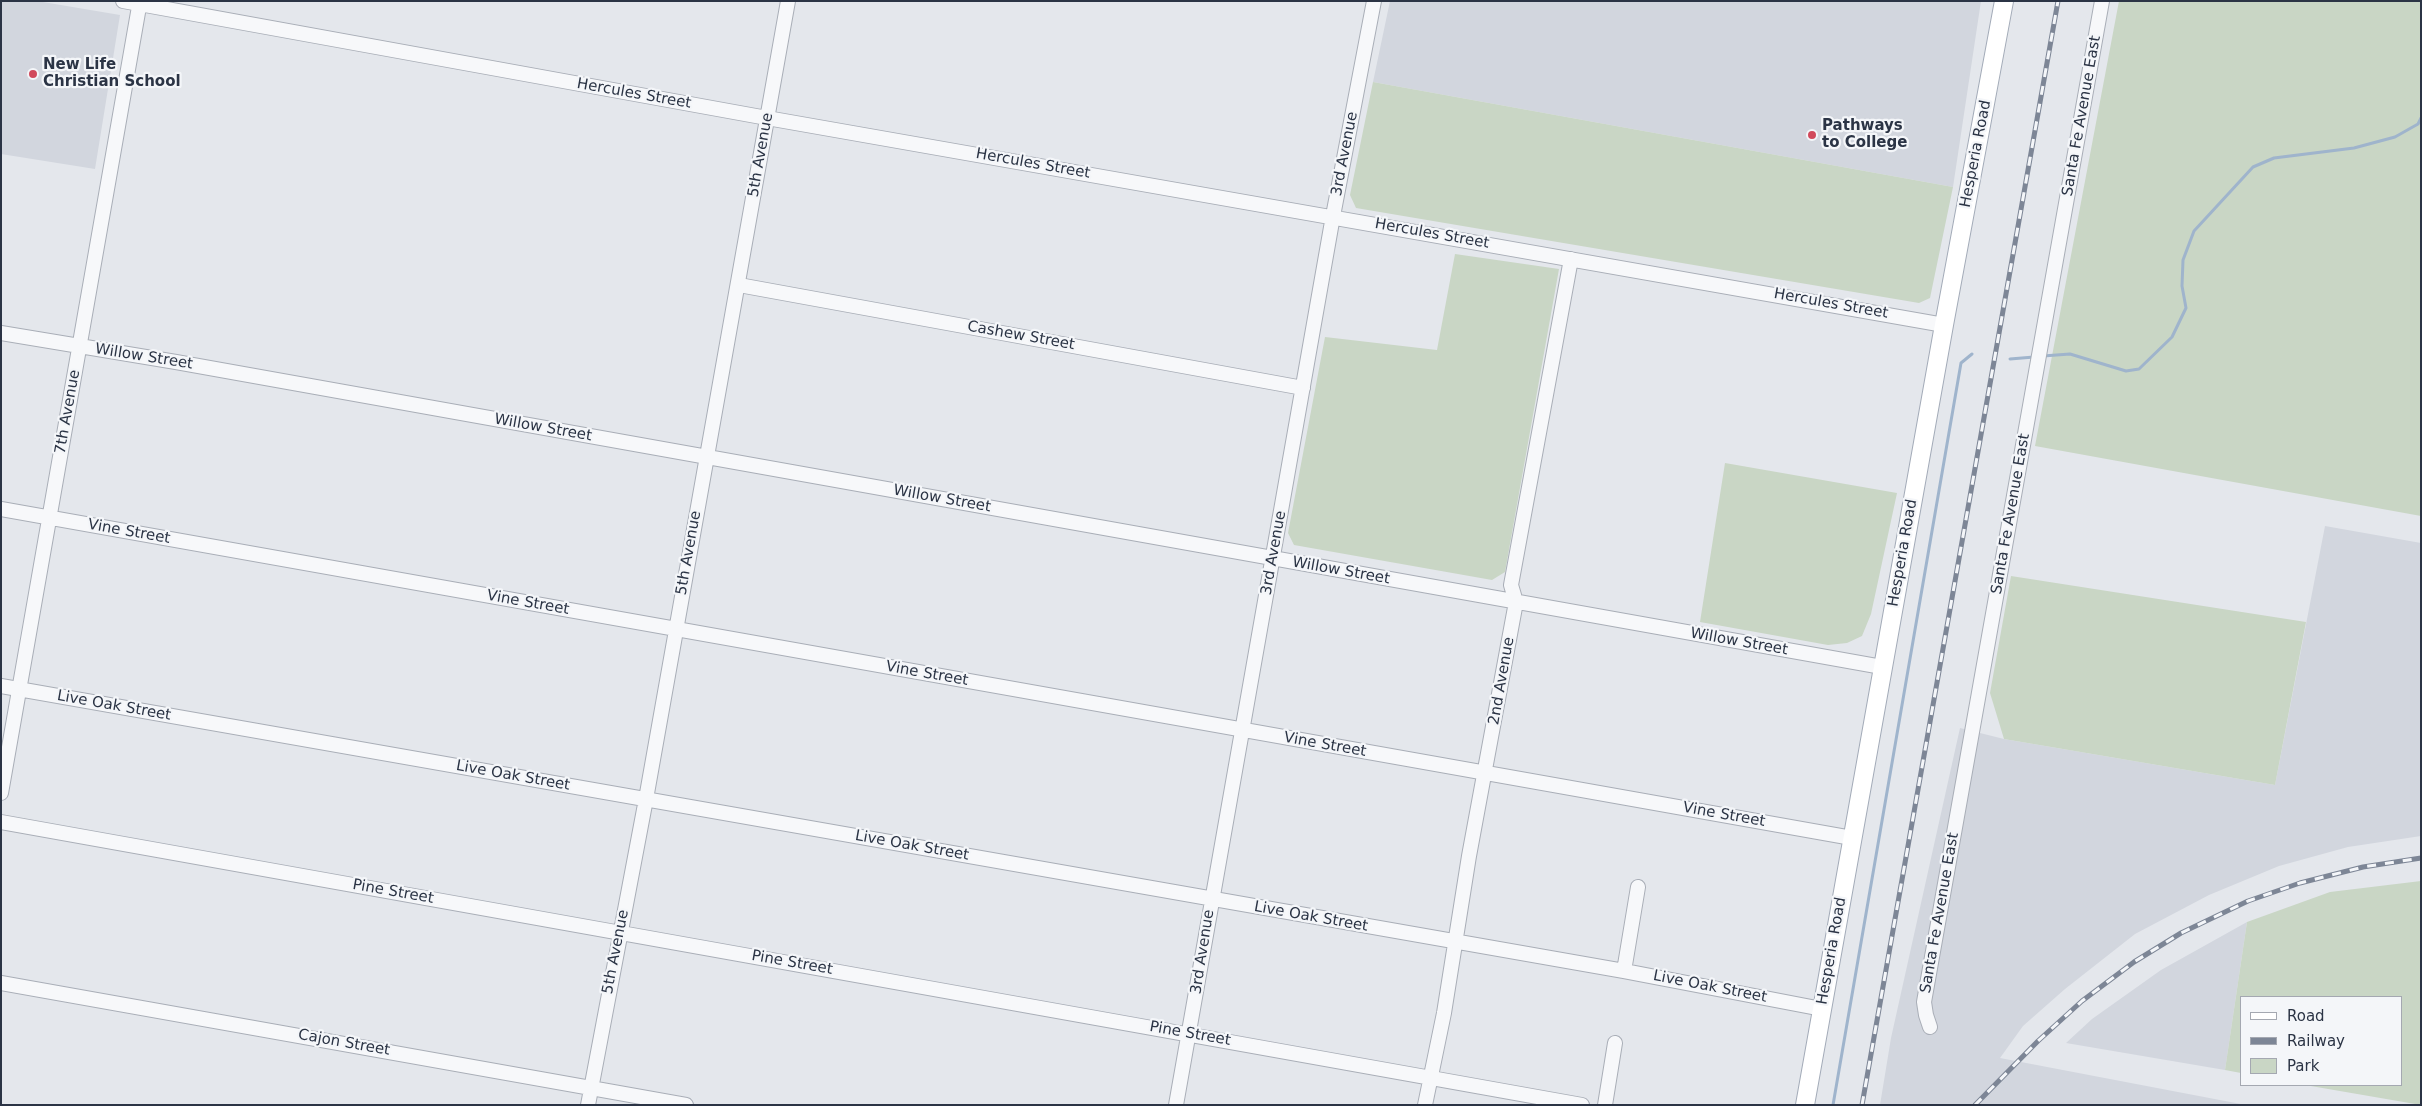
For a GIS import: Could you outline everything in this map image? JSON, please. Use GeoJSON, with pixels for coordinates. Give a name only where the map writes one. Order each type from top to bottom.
{"type":"FeatureCollection","features":[{"type":"Feature","properties":{"kind":"main road","name":"Hesperia Road"},"geometry":{"type":"LineString","coordinates":[[1805,1105],[1882,667],[2004,1]]}},
{"type":"Feature","properties":{"kind":"street","name":"Hercules Street"},"geometry":{"type":"LineString","coordinates":[[123,1],[767,118],[1944,324]]}},
{"type":"Feature","properties":{"kind":"street","name":"5th Avenue"},"geometry":{"type":"LineString","coordinates":[[588,1105],[646,799],[706,457],[739,285],[788,1]]}},
{"type":"Feature","properties":{"kind":"street","name":"3rd Avenue"},"geometry":{"type":"LineString","coordinates":[[1176,1105],[1333,216],[1374,1]]}},
{"type":"Feature","properties":{"kind":"street","name":"Santa Fe Avenue East"},"geometry":{"type":"LineString","coordinates":[[1930,1027],[1924,1002],[2102,1]]}},
{"type":"Feature","properties":{"kind":"street","name":"7th Avenue"},"geometry":{"type":"LineString","coordinates":[[1,793],[140,3]]}},
{"type":"Feature","properties":{"kind":"street","name":"2nd Avenue"},"geometry":{"type":"LineString","coordinates":[[1426,1105],[1444,1013],[1516,602],[1511,584],[1571,259]]}},
{"type":"Feature","properties":{"kind":"street","name":"Cashew Street"},"geometry":{"type":"LineString","coordinates":[[739,285],[1303,388]]}},
{"type":"Feature","properties":{"kind":"street","name":"Willow Street"},"geometry":{"type":"LineString","coordinates":[[1,333],[176,362],[1882,667]]}},
{"type":"Feature","properties":{"kind":"street","name":"Vine Street"},"geometry":{"type":"LineString","coordinates":[[1,509],[1852,838]]}},
{"type":"Feature","properties":{"kind":"street","name":"Live Oak Street"},"geometry":{"type":"LineString","coordinates":[[1,686],[1212,900],[1624,970],[1822,1009]]}},
{"type":"Feature","properties":{"kind":"street","name":"Pine Street"},"geometry":{"type":"LineString","coordinates":[[1,822],[1582,1105]]}},
{"type":"Feature","properties":{"kind":"street"},"geometry":{"type":"LineString","coordinates":[[1624,970],[1638,887]]}},
{"type":"Feature","properties":{"kind":"street","name":"Cajon Street"},"geometry":{"type":"LineString","coordinates":[[1,983],[686,1105]]}},
{"type":"Feature","properties":{"kind":"street"},"geometry":{"type":"LineString","coordinates":[[1605,1105],[1615,1043]]}},
{"type":"Feature","properties":{"kind":"shaded area"},"geometry":{"type":"Polygon","coordinates":[[[1,1],[37,1],[120,15],[95,169],[1,154],[1,1]]]}},
{"type":"Feature","properties":{"kind":"shaded area","name":"Pathways to College"},"geometry":{"type":"Polygon","coordinates":[[[1390,1],[1981,1],[1953,187],[1373,82],[1390,1]]]}},
{"type":"Feature","properties":{"kind":"shaded area"},"geometry":{"type":"Polygon","coordinates":[[[2325,526],[2421,543],[2421,836],[2348,847],[2279,866],[2209,895],[2135,934],[2065,989],[2023,1026],[2000,1058],[2246,1105],[1880,1105],[1891,1038],[1960,728],[2004,739],[2275,785],[2325,526]]]}},
{"type":"Feature","properties":{"kind":"shaded area"},"geometry":{"type":"Polygon","coordinates":[[[2247,922],[2225,1070],[2066,1043],[2092,1019],[2161,970],[2247,922]]]}},
{"type":"Feature","properties":{"kind":"green space"},"geometry":{"type":"Polygon","coordinates":[[[2119,1],[2421,1],[2421,516],[2035,446],[2119,1]]]}},
{"type":"Feature","properties":{"kind":"green space"},"geometry":{"type":"Polygon","coordinates":[[[1373,82],[1953,187],[1930,298],[1919,303],[1356,208],[1350,195],[1373,82]]]}},
{"type":"Feature","properties":{"kind":"green space"},"geometry":{"type":"Polygon","coordinates":[[[1455,254],[1559,269],[1505,572],[1492,580],[1294,545],[1288,533],[1325,337],[1437,350],[1455,254]]]}},
{"type":"Feature","properties":{"kind":"green space"},"geometry":{"type":"Polygon","coordinates":[[[1725,463],[1897,493],[1871,614],[1862,636],[1847,643],[1828,645],[1700,622],[1725,463]]]}},
{"type":"Feature","properties":{"kind":"green space"},"geometry":{"type":"Polygon","coordinates":[[[2011,576],[2306,622],[2275,785],[2004,739],[1990,693],[2011,576]]]}},
{"type":"Feature","properties":{"kind":"green space"},"geometry":{"type":"Polygon","coordinates":[[[2421,881],[2421,1105],[2311,1086],[2402,1086],[2402,996],[2240,996],[2240,1073],[2225,1070],[2247,922],[2330,892],[2421,881]]]}},
{"type":"Feature","properties":{"kind":"waterway"},"geometry":{"type":"LineString","coordinates":[[2043,356],[2070,354],[2126,371],[2139,369],[2172,337],[2186,308],[2182,286],[2183,260],[2194,231],[2253,167],[2274,158],[2354,148],[2395,137],[2418,124],[2421,118]]}},
{"type":"Feature","properties":{"kind":"waterway"},"geometry":{"type":"LineString","coordinates":[[1833,1105],[1961,363],[1972,354]]}},
{"type":"Feature","properties":{"kind":"waterway"},"geometry":{"type":"LineString","coordinates":[[2010,359],[2034,357]]}},
{"type":"Feature","properties":{"kind":"railway"},"geometry":{"type":"LineString","coordinates":[[1862,1105],[2058,1]]}},
{"type":"Feature","properties":{"kind":"railway"},"geometry":{"type":"LineString","coordinates":[[1975,1105],[2038,1041],[2082,1001],[2134,962],[2181,933],[2248,901],[2300,883],[2363,867],[2421,858]]}},
{"type":"Feature","properties":{"kind":"place","name":"New Life Christian School"},"geometry":{"type":"Point","coordinates":[33,74]}},
{"type":"Feature","properties":{"kind":"place","name":"Pathways to College"},"geometry":{"type":"Point","coordinates":[1812,135]}}]}
